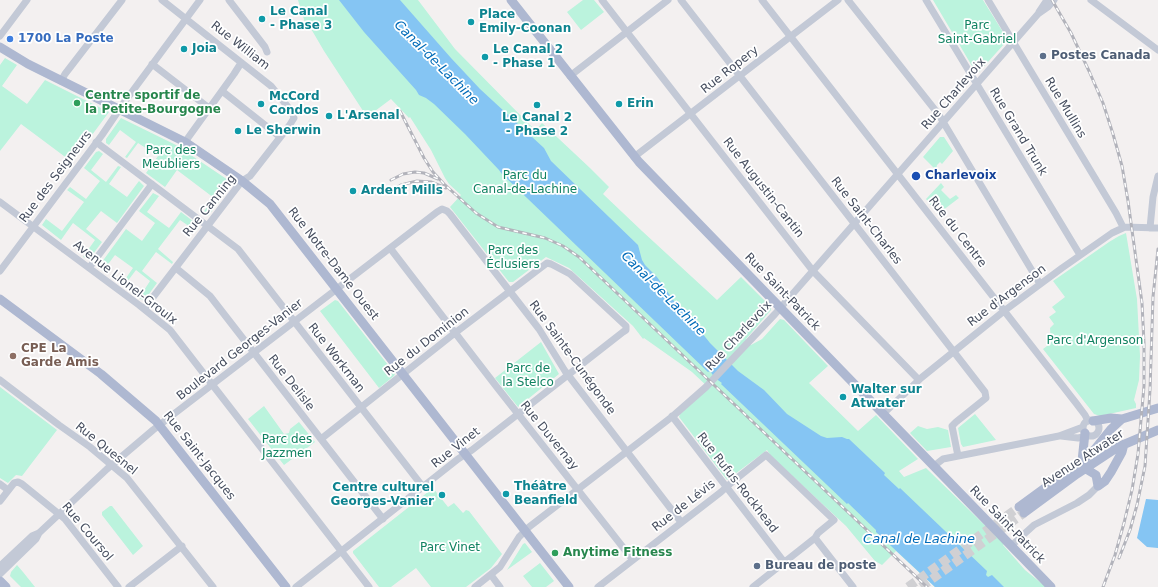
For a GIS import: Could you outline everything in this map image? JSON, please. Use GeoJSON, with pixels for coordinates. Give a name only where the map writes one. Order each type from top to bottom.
{"type":"FeatureCollection","features":[{"type":"Feature","properties":{"kind":"main road","name":"Rue Saint-Patrick"},"geometry":{"type":"LineString","coordinates":[[511,0],[634,157],[1051,587]]}},
{"type":"Feature","properties":{"kind":"main road","name":"Rue Notre-Dame Ouest"},"geometry":{"type":"LineString","coordinates":[[0,47],[61,81],[184,142],[242,181],[273,207],[568,587]]}},
{"type":"Feature","properties":{"kind":"main road","name":"Rue Saint-Jacques"},"geometry":{"type":"LineString","coordinates":[[0,299],[101,374],[147,412],[160,426],[286,587]]}},
{"type":"Feature","properties":{"kind":"main road","name":"Avenue Atwater"},"geometry":{"type":"LineString","coordinates":[[1084,465],[1111,429],[1122,419],[1158,408]]}},
{"type":"Feature","properties":{"kind":"main road"},"geometry":{"type":"LineString","coordinates":[[1090,421],[1111,418],[1122,419]]}},
{"type":"Feature","properties":{"kind":"main road","name":"Avenue Atwater"},"geometry":{"type":"LineString","coordinates":[[1022,510],[1084,465],[1124,444],[1158,430]]}},
{"type":"Feature","properties":{"kind":"main road"},"geometry":{"type":"LineString","coordinates":[[1084,436],[1084,465],[1096,475],[1098,486],[1105,481],[1111,472],[1122,452],[1124,444]]}},
{"type":"Feature","properties":{"kind":"main road"},"geometry":{"type":"LineString","coordinates":[[0,581],[6,587]]}},
{"type":"Feature","properties":{"kind":"street"},"geometry":{"type":"LineString","coordinates":[[0,36],[27,0]]}},
{"type":"Feature","properties":{"kind":"street"},"geometry":{"type":"LineString","coordinates":[[61,81],[122,0]]}},
{"type":"Feature","properties":{"kind":"street","name":"Rue William"},"geometry":{"type":"LineString","coordinates":[[162,0],[240,60],[271,86],[293,114],[294,118]]}},
{"type":"Feature","properties":{"kind":"street","name":"Rue des Seigneurs"},"geometry":{"type":"LineString","coordinates":[[0,271],[200,0]]}},
{"type":"Feature","properties":{"kind":"street"},"geometry":{"type":"LineString","coordinates":[[229,0],[265,47],[267,52]]}},
{"type":"Feature","properties":{"kind":"street","name":"Rue Augustin-Cantin"},"geometry":{"type":"LineString","coordinates":[[602,0],[813,270],[919,380]]}},
{"type":"Feature","properties":{"kind":"street"},"geometry":{"type":"LineString","coordinates":[[570,76],[668,0]]}},
{"type":"Feature","properties":{"kind":"street","name":"Rue Saint-Charles"},"geometry":{"type":"LineString","coordinates":[[681,0],[986,394],[984,399],[952,426],[958,456]]}},
{"type":"Feature","properties":{"kind":"street","name":"Rue du Centre"},"geometry":{"type":"LineString","coordinates":[[762,0],[1090,421]]}},
{"type":"Feature","properties":{"kind":"street","name":"Rue Ropery"},"geometry":{"type":"LineString","coordinates":[[634,157],[838,0]]}},
{"type":"Feature","properties":{"kind":"street"},"geometry":{"type":"LineString","coordinates":[[848,0],[937,112],[1040,284]]}},
{"type":"Feature","properties":{"kind":"street","name":"Rue Grand Trunk"},"geometry":{"type":"LineString","coordinates":[[926,0],[1080,256]]}},
{"type":"Feature","properties":{"kind":"street","name":"Rue Mullins"},"geometry":{"type":"LineString","coordinates":[[988,0],[1123,227]]}},
{"type":"Feature","properties":{"kind":"street","name":"Rue Charlevoix"},"geometry":{"type":"LineString","coordinates":[[475,587],[502,565],[524,531],[672,416],[698,395],[715,378],[780,308],[943,123],[1038,14],[1047,0]]}},
{"type":"Feature","properties":{"kind":"street","name":"Rue Charlevoix"},"geometry":{"type":"LineString","coordinates":[[1038,14],[1048,7],[1054,0]]}},
{"type":"Feature","properties":{"kind":"street"},"geometry":{"type":"LineString","coordinates":[[1091,0],[1158,50]]}},
{"type":"Feature","properties":{"kind":"street"},"geometry":{"type":"LineString","coordinates":[[184,142],[242,62]]}},
{"type":"Feature","properties":{"kind":"street"},"geometry":{"type":"LineString","coordinates":[[152,64],[209,108]]}},
{"type":"Feature","properties":{"kind":"street"},"geometry":{"type":"LineString","coordinates":[[222,91],[280,137]]}},
{"type":"Feature","properties":{"kind":"street","name":"Rue Canning"},"geometry":{"type":"LineString","coordinates":[[144,309],[242,181],[250,176],[294,118]]}},
{"type":"Feature","properties":{"kind":"street","name":"Rue Workman"},"geometry":{"type":"LineString","coordinates":[[96,142],[230,242],[240,252],[423,487]]}},
{"type":"Feature","properties":{"kind":"street"},"geometry":{"type":"LineString","coordinates":[[1150,228],[1153,196],[1158,176]]}},
{"type":"Feature","properties":{"kind":"street"},"geometry":{"type":"LineString","coordinates":[[89,268],[152,184]]}},
{"type":"Feature","properties":{"kind":"street","name":"Avenue Lionel-Groulx"},"geometry":{"type":"LineString","coordinates":[[0,202],[170,330],[369,587]]}},
{"type":"Feature","properties":{"kind":"street","name":"Boulevard Georges-Vanier"},"geometry":{"type":"LineString","coordinates":[[0,566],[32,536],[39,533],[112,465],[160,426],[437,212],[444,210]]}},
{"type":"Feature","properties":{"kind":"street","name":"Rue Sainte-Cunégonde"},"geometry":{"type":"LineString","coordinates":[[444,210],[450,214],[510,291],[541,332],[568,375],[681,522]]}},
{"type":"Feature","properties":{"kind":"street"},"geometry":{"type":"LineString","coordinates":[[1123,227],[1158,228]]}},
{"type":"Feature","properties":{"kind":"street","name":"Rue d'Argenson"},"geometry":{"type":"LineString","coordinates":[[883,414],[919,380],[1004,311],[1040,284],[1123,227]]}},
{"type":"Feature","properties":{"kind":"street","name":"Rue Duvernay"},"geometry":{"type":"LineString","coordinates":[[390,248],[633,560]]}},
{"type":"Feature","properties":{"kind":"street","name":"Rue du Dominion"},"geometry":{"type":"LineString","coordinates":[[321,439],[540,267],[548,263],[561,268],[570,274],[626,325]]}},
{"type":"Feature","properties":{"kind":"street","name":"Rue Delisle"},"geometry":{"type":"LineString","coordinates":[[176,268],[210,296],[383,519]]}},
{"type":"Feature","properties":{"kind":"street","name":"Rue Vinet"},"geometry":{"type":"LineString","coordinates":[[296,587],[465,454],[626,331],[626,325]]}},
{"type":"Feature","properties":{"kind":"street","name":"Rue Quesnel"},"geometry":{"type":"LineString","coordinates":[[0,380],[58,425],[90,447],[132,483],[213,587]]}},
{"type":"Feature","properties":{"kind":"street","name":"Rue Rufus-Rockhead"},"geometry":{"type":"LineString","coordinates":[[672,416],[784,562]]}},
{"type":"Feature","properties":{"kind":"street"},"geometry":{"type":"LineString","coordinates":[[934,466],[942,460],[958,456],[1059,436],[1084,436],[1095,434],[1098,430],[1097,424],[1090,421],[1084,424],[1084,436]]}},
{"type":"Feature","properties":{"kind":"street"},"geometry":{"type":"LineString","coordinates":[[1059,436],[1084,436]]}},
{"type":"Feature","properties":{"kind":"street","name":"Rue de Lévis"},"geometry":{"type":"LineString","coordinates":[[598,587],[766,455],[834,520],[814,538]]}},
{"type":"Feature","properties":{"kind":"street","name":"Rue Coursol"},"geometry":{"type":"LineString","coordinates":[[8,490],[14,483],[17,482],[22,484],[60,514],[118,587]]}},
{"type":"Feature","properties":{"kind":"street"},"geometry":{"type":"LineString","coordinates":[[0,484],[8,490],[0,501]]}},
{"type":"Feature","properties":{"kind":"street"},"geometry":{"type":"LineString","coordinates":[[1011,546],[1034,525],[1077,503],[1089,495],[1098,486]]}},
{"type":"Feature","properties":{"kind":"street","name":"Boulevard Georges-Vanier"},"geometry":{"type":"LineString","coordinates":[[0,574],[36,539],[39,533]]}},
{"type":"Feature","properties":{"kind":"street"},"geometry":{"type":"LineString","coordinates":[[752,587],[814,538],[851,586]]}},
{"type":"Feature","properties":{"kind":"street"},"geometry":{"type":"LineString","coordinates":[[129,587],[182,546]]}},
{"type":"Feature","properties":{"kind":"street"},"geometry":{"type":"LineString","coordinates":[[491,575],[500,587]]}},
{"type":"Feature","properties":{"kind":"green space","name":"Parc du Canal-de-Lachine"},"geometry":{"type":"Polygon","coordinates":[[[298,0],[418,0],[455,49],[530,125],[536,130],[542,123],[609,187],[603,194],[717,300],[741,277],[770,306],[771,310],[746,339],[751,345],[762,339],[780,319],[784,320],[828,366],[809,383],[858,431],[876,415],[918,459],[899,471],[904,477],[926,468],[1004,544],[1003,545],[1025,570],[1046,587],[935,587],[896,551],[882,565],[875,561],[846,526],[771,456],[767,450],[727,480],[679,417],[680,414],[709,388],[692,372],[644,338],[643,339],[633,326],[569,268],[546,257],[513,282],[509,282],[450,207],[461,195],[445,178],[431,150],[410,117],[409,118],[391,99],[367,117],[310,27],[308,29],[306,26],[298,0]]]}},
{"type":"Feature","properties":{"kind":"green space"},"geometry":{"type":"Polygon","coordinates":[[[583,0],[594,0],[604,12],[581,30],[567,12],[583,0]]]}},
{"type":"Feature","properties":{"kind":"green space","name":"Parc Saint-Gabriel"},"geometry":{"type":"Polygon","coordinates":[[[933,0],[983,0],[1006,37],[1005,43],[979,72],[972,66],[933,0]]]}},
{"type":"Feature","properties":{"kind":"green space"},"geometry":{"type":"Polygon","coordinates":[[[5,58],[17,65],[2,86],[27,104],[45,80],[109,112],[72,162],[21,124],[0,151],[0,65],[5,58]]]}},
{"type":"Feature","properties":{"kind":"green space","name":"Parc des Meubliers"},"geometry":{"type":"Polygon","coordinates":[[[121,118],[176,145],[231,182],[231,186],[208,216],[202,214],[214,198],[177,170],[165,187],[146,173],[158,156],[138,143],[127,158],[125,157],[136,142],[120,130],[109,145],[106,143],[106,139],[121,118]]]}},
{"type":"Feature","properties":{"kind":"green space"},"geometry":{"type":"Polygon","coordinates":[[[940,137],[944,137],[953,151],[942,164],[940,162],[937,165],[936,170],[923,157],[940,137]]]}},
{"type":"Feature","properties":{"kind":"green space"},"geometry":{"type":"Polygon","coordinates":[[[99,151],[103,154],[91,170],[106,182],[118,166],[121,167],[109,184],[127,197],[139,181],[144,186],[117,223],[101,211],[86,229],[102,242],[88,259],[83,257],[95,240],[73,223],[61,240],[42,225],[46,219],[62,231],[84,202],[67,190],[70,187],[86,199],[100,181],[84,168],[96,152],[99,151]]]}},
{"type":"Feature","properties":{"kind":"green space"},"geometry":{"type":"Polygon","coordinates":[[[941,183],[944,187],[941,190],[950,199],[956,195],[959,198],[938,214],[926,199],[941,183]]]}},
{"type":"Feature","properties":{"kind":"green space"},"geometry":{"type":"Polygon","coordinates":[[[153,193],[159,196],[147,212],[169,228],[181,212],[199,227],[196,231],[180,220],[158,249],[173,262],[172,264],[156,252],[142,271],[157,283],[143,300],[139,298],[150,281],[136,270],[124,286],[121,285],[133,268],[115,255],[103,271],[99,266],[126,229],[142,241],[155,223],[139,211],[153,193]]]}},
{"type":"Feature","properties":{"kind":"green space","name":"Parc d'Argenson"},"geometry":{"type":"Polygon","coordinates":[[[1126,233],[1137,299],[1140,356],[1139,380],[1134,400],[1136,408],[1100,416],[1094,414],[1043,349],[1051,343],[1050,328],[1054,324],[1049,317],[1056,312],[1052,307],[1065,297],[1053,281],[1109,242],[1126,233]]]}},
{"type":"Feature","properties":{"kind":"green space"},"geometry":{"type":"Polygon","coordinates":[[[335,300],[338,301],[395,374],[379,388],[320,311],[335,300]]]}},
{"type":"Feature","properties":{"kind":"green space","name":"Parc de la Stelco"},"geometry":{"type":"Polygon","coordinates":[[[541,342],[559,374],[518,407],[495,378],[541,342]]]}},
{"type":"Feature","properties":{"kind":"green space"},"geometry":{"type":"Polygon","coordinates":[[[0,387],[57,430],[22,476],[16,475],[8,483],[0,478],[0,387]]]}},
{"type":"Feature","properties":{"kind":"green space","name":"Parc des Jazzmen"},"geometry":{"type":"Polygon","coordinates":[[[264,406],[284,434],[289,433],[290,429],[299,422],[315,442],[284,465],[248,419],[264,406]]]}},
{"type":"Feature","properties":{"kind":"green space"},"geometry":{"type":"Polygon","coordinates":[[[975,414],[996,440],[963,447],[958,428],[975,414]]]}},
{"type":"Feature","properties":{"kind":"green space"},"geometry":{"type":"Polygon","coordinates":[[[918,426],[927,429],[938,427],[948,430],[951,447],[927,451],[910,433],[918,426]]]}},
{"type":"Feature","properties":{"kind":"green space","name":"Parc Vinet"},"geometry":{"type":"Polygon","coordinates":[[[433,488],[448,507],[454,503],[463,513],[466,510],[469,511],[502,554],[491,568],[466,587],[431,587],[416,568],[391,587],[379,587],[353,551],[433,488]]]}},
{"type":"Feature","properties":{"kind":"green space"},"geometry":{"type":"Polygon","coordinates":[[[112,506],[143,546],[133,555],[102,515],[102,512],[112,506]]]}},
{"type":"Feature","properties":{"kind":"green space"},"geometry":{"type":"Polygon","coordinates":[[[525,543],[532,552],[507,570],[523,544],[525,543]]]}},
{"type":"Feature","properties":{"kind":"green space"},"geometry":{"type":"Polygon","coordinates":[[[540,563],[554,581],[546,587],[532,587],[523,576],[540,563]]]}},
{"type":"Feature","properties":{"kind":"green space"},"geometry":{"type":"Polygon","coordinates":[[[17,565],[35,587],[21,587],[10,576],[11,572],[17,565]]]}},
{"type":"Feature","properties":{"kind":"water","name":"Canal de Lachine"},"geometry":{"type":"Polygon","coordinates":[[[339,0],[400,0],[480,89],[544,148],[551,161],[638,245],[645,265],[657,277],[694,326],[698,328],[710,343],[738,371],[764,390],[787,414],[821,436],[827,438],[842,437],[849,439],[885,473],[884,475],[899,489],[900,488],[987,571],[986,575],[988,577],[992,575],[1004,587],[935,587],[502,174],[465,134],[434,104],[419,95],[364,32],[339,0]]]}},
{"type":"Feature","properties":{"kind":"water"},"geometry":{"type":"Polygon","coordinates":[[[1146,499],[1158,500],[1158,548],[1147,547],[1137,538],[1146,499]]]}},
{"type":"Feature","properties":{"kind":"tunnel"},"geometry":{"type":"LineString","coordinates":[[908,587],[1019,507]]}},
{"type":"Feature","properties":{"kind":"tunnel"},"geometry":{"type":"LineString","coordinates":[[921,587],[1024,513]]}},
{"type":"Feature","properties":{"kind":"railway"},"geometry":{"type":"LineString","coordinates":[[1052,0],[1071,33],[1089,71],[1103,103],[1113,134],[1122,166],[1142,303],[1144,386],[1138,454],[1132,490],[1124,523],[1115,555],[1103,587]]}},
{"type":"Feature","properties":{"kind":"railway"},"geometry":{"type":"LineString","coordinates":[[400,111],[424,158],[433,172],[476,213],[498,227],[545,238],[563,246],[579,257],[927,587]]}},
{"type":"Feature","properties":{"kind":"railway"},"geometry":{"type":"LineString","coordinates":[[391,180],[403,174],[415,172],[424,173],[438,179]]}},
{"type":"Feature","properties":{"kind":"railway"},"geometry":{"type":"LineString","coordinates":[[390,192],[401,185],[417,181],[431,182],[446,188]]}},
{"type":"Feature","properties":{"kind":"railway"},"geometry":{"type":"LineString","coordinates":[[1119,558],[1130,530],[1145,466],[1150,390],[1153,297],[1158,249]]}},
{"type":"Feature","properties":{"kind":"place","name":"Le Canal - Phase 3"},"geometry":{"type":"Point","coordinates":[262,19]}},
{"type":"Feature","properties":{"kind":"place","name":"Place Emily-Coonan"},"geometry":{"type":"Point","coordinates":[471,22]}},
{"type":"Feature","properties":{"kind":"place","name":"1700 La Poste"},"geometry":{"type":"Point","coordinates":[10,39]}},
{"type":"Feature","properties":{"kind":"place","name":"Joia"},"geometry":{"type":"Point","coordinates":[184,49]}},
{"type":"Feature","properties":{"kind":"place","name":"Postes Canada"},"geometry":{"type":"Point","coordinates":[1043,56]}},
{"type":"Feature","properties":{"kind":"place","name":"Le Canal 2 - Phase 1"},"geometry":{"type":"Point","coordinates":[485,57]}},
{"type":"Feature","properties":{"kind":"place","name":"Centre sportif de la Petite-Bourgogne"},"geometry":{"type":"Point","coordinates":[77,103]}},
{"type":"Feature","properties":{"kind":"place","name":"McCord Condos"},"geometry":{"type":"Point","coordinates":[261,104]}},
{"type":"Feature","properties":{"kind":"place","name":"Erin"},"geometry":{"type":"Point","coordinates":[619,104]}},
{"type":"Feature","properties":{"kind":"place","name":"Le Canal 2 - Phase 2"},"geometry":{"type":"Point","coordinates":[537,105]}},
{"type":"Feature","properties":{"kind":"place","name":"L'Arsenal"},"geometry":{"type":"Point","coordinates":[329,116]}},
{"type":"Feature","properties":{"kind":"place","name":"Le Sherwin"},"geometry":{"type":"Point","coordinates":[238,131]}},
{"type":"Feature","properties":{"kind":"place","name":"Charlevoix"},"geometry":{"type":"Point","coordinates":[916,176]}},
{"type":"Feature","properties":{"kind":"place","name":"Ardent Mills"},"geometry":{"type":"Point","coordinates":[353,191]}},
{"type":"Feature","properties":{"kind":"place","name":"CPE La Garde Amis"},"geometry":{"type":"Point","coordinates":[13,356]}},
{"type":"Feature","properties":{"kind":"place","name":"Walter sur Atwater"},"geometry":{"type":"Point","coordinates":[843,397]}},
{"type":"Feature","properties":{"kind":"place","name":"Théâtre Beanfield"},"geometry":{"type":"Point","coordinates":[506,494]}},
{"type":"Feature","properties":{"kind":"place","name":"Centre culturel Georges-Vanier"},"geometry":{"type":"Point","coordinates":[442,495]}},
{"type":"Feature","properties":{"kind":"place","name":"Anytime Fitness"},"geometry":{"type":"Point","coordinates":[555,553]}},
{"type":"Feature","properties":{"kind":"place","name":"Bureau de poste"},"geometry":{"type":"Point","coordinates":[757,566]}},
{"type":"Feature","properties":{"kind":"water label","name":"Canal-de-Lachine"},"geometry":{"type":"Point","coordinates":[436,63]}},
{"type":"Feature","properties":{"kind":"water label","name":"Canal-de-Lachine"},"geometry":{"type":"Point","coordinates":[663,294]}},
{"type":"Feature","properties":{"kind":"park label","name":"Parc des Éclusiers"},"geometry":{"type":"Point","coordinates":[513,258]}}]}
